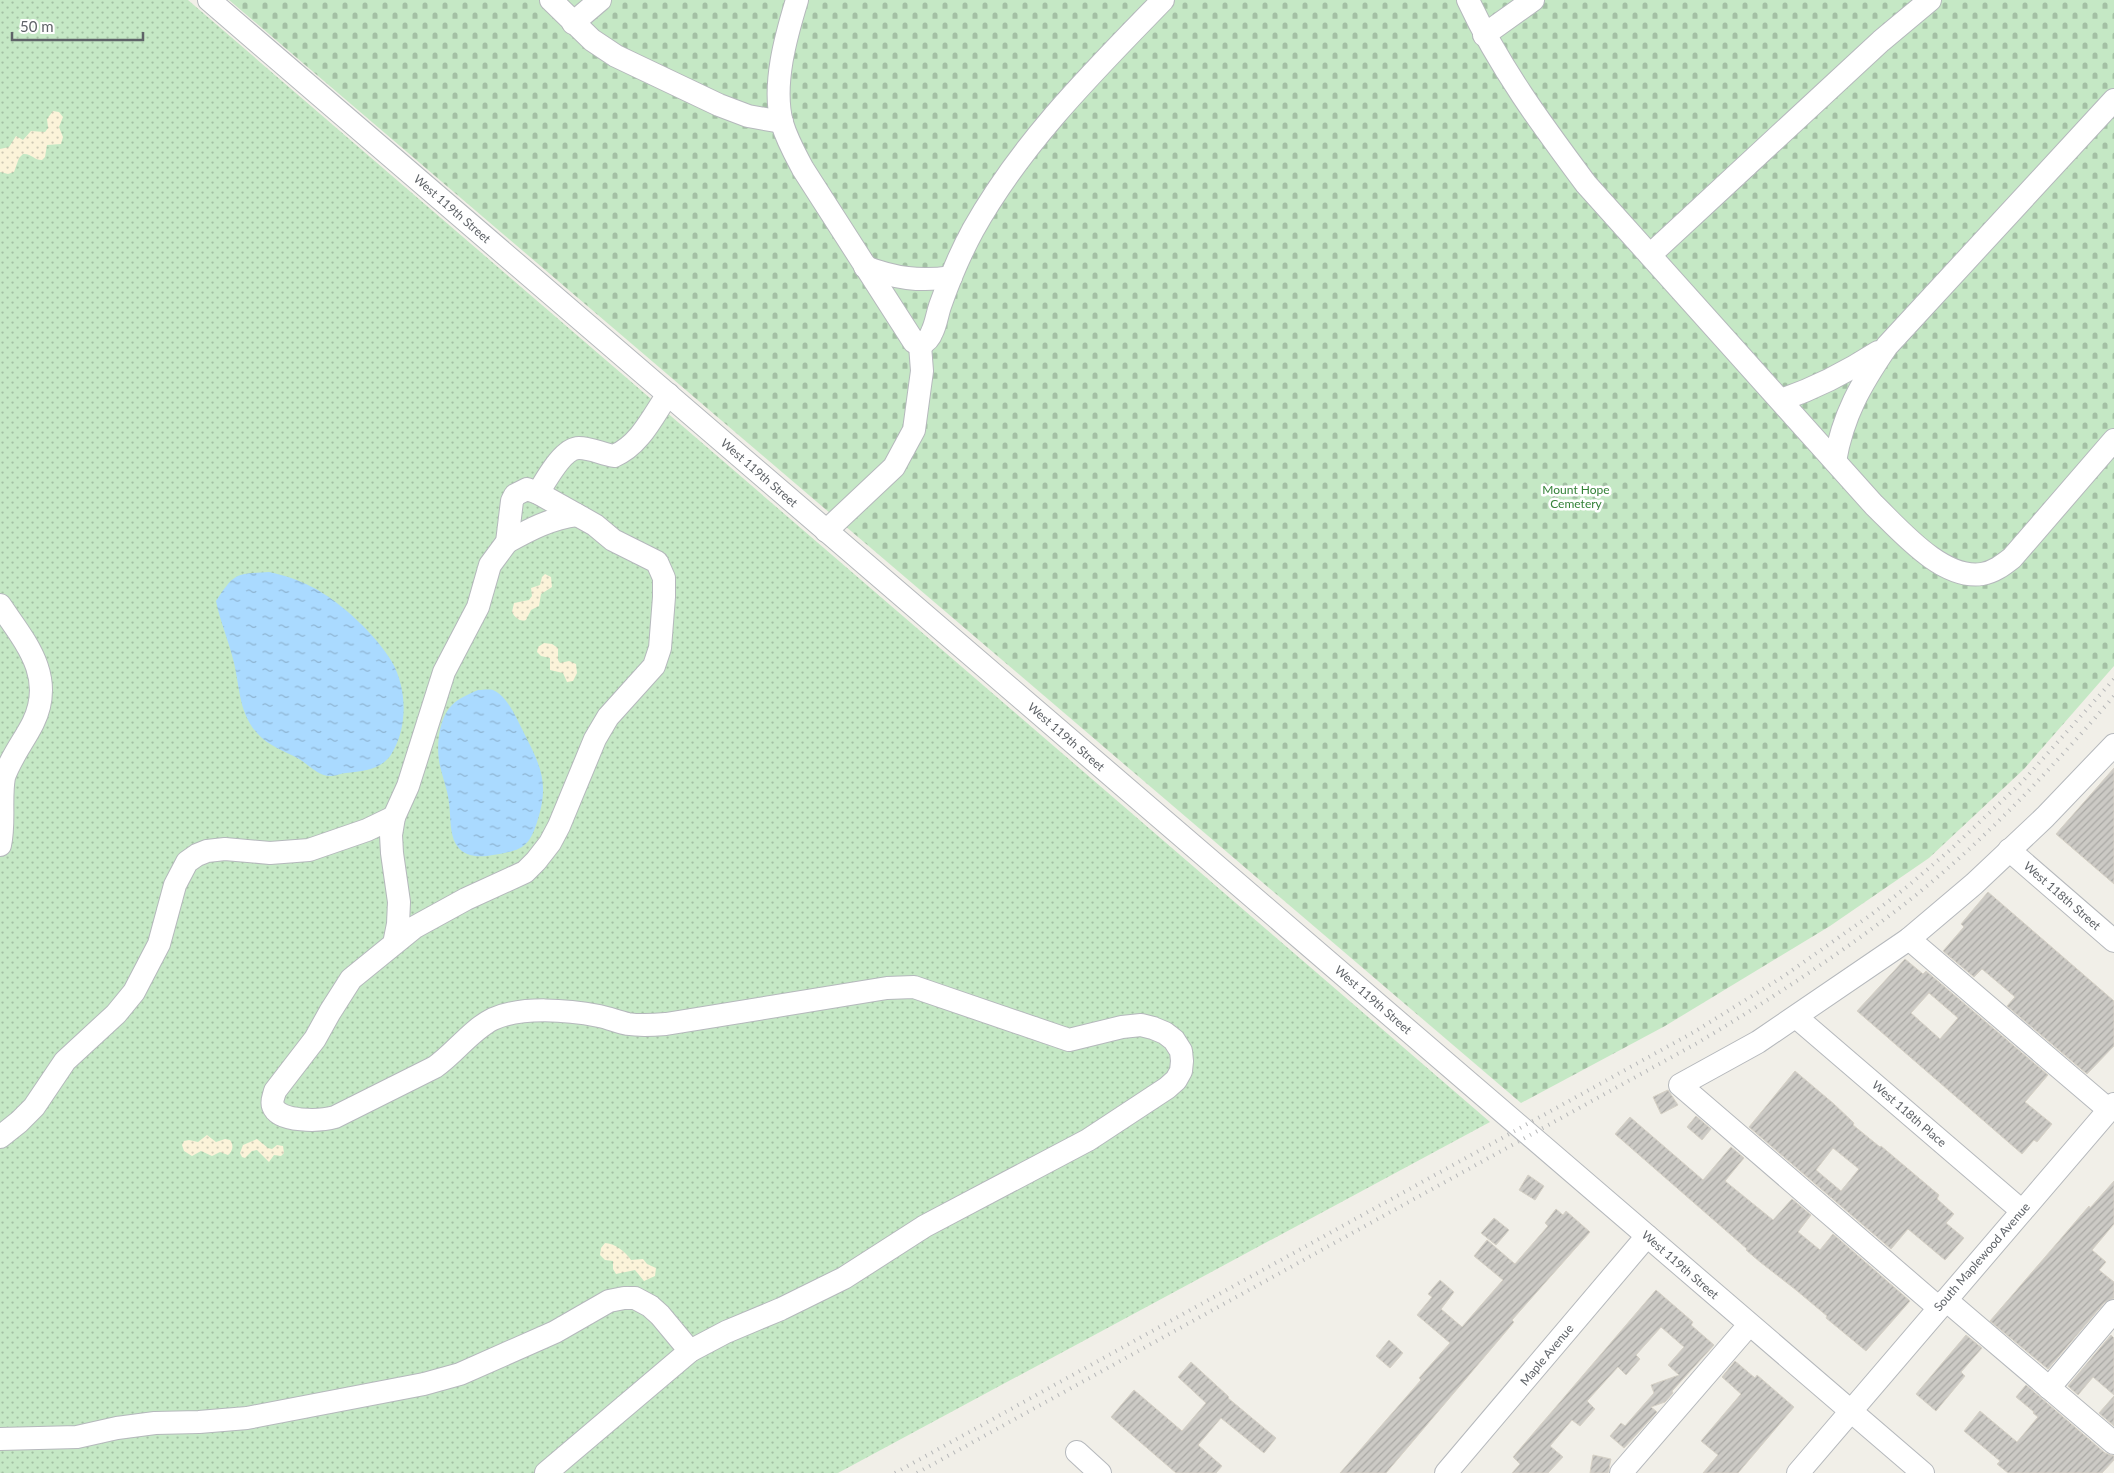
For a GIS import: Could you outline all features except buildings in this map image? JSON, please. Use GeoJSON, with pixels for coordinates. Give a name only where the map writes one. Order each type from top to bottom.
{"type":"FeatureCollection","features":[{"type":"Feature","properties":{"kind":"street","name":"West 119th Street"},"geometry":{"type":"LineString","coordinates":[[209,0],[1923,1473]]}},
{"type":"Feature","properties":{"kind":"street"},"geometry":{"type":"LineString","coordinates":[[551,0],[573,23],[616,56],[719,105],[748,116],[782,122]]}},
{"type":"Feature","properties":{"kind":"street"},"geometry":{"type":"LineString","coordinates":[[573,23],[600,0]]}},
{"type":"Feature","properties":{"kind":"street"},"geometry":{"type":"LineString","coordinates":[[797,0],[789,26],[781,67],[780,100],[782,122],[790,145],[802,169],[865,267],[914,342],[920,345]]}},
{"type":"Feature","properties":{"kind":"street"},"geometry":{"type":"LineString","coordinates":[[920,345],[932,333],[951,277],[968,240],[989,201],[1020,156],[1063,105],[1163,0]]}},
{"type":"Feature","properties":{"kind":"street"},"geometry":{"type":"LineString","coordinates":[[1468,0],[1484,35],[1507,74],[1586,184],[1835,461],[1900,531],[1936,561],[1946,567],[1964,572],[1981,574],[1998,569],[2012,558],[2114,440]]}},
{"type":"Feature","properties":{"kind":"street"},"geometry":{"type":"LineString","coordinates":[[1484,35],[1533,0]]}},
{"type":"Feature","properties":{"kind":"street"},"geometry":{"type":"LineString","coordinates":[[1650,255],[1880,41],[1930,0]]}},
{"type":"Feature","properties":{"kind":"street"},"geometry":{"type":"LineString","coordinates":[[1835,461],[1840,433],[1853,404],[1866,377],[1887,346],[2114,100]]}},
{"type":"Feature","properties":{"kind":"street"},"geometry":{"type":"LineString","coordinates":[[865,267],[887,275],[912,279],[951,277]]}},
{"type":"Feature","properties":{"kind":"street"},"geometry":{"type":"LineString","coordinates":[[826,531],[894,467],[914,430],[922,371],[920,345]]}},
{"type":"Feature","properties":{"kind":"street"},"geometry":{"type":"LineString","coordinates":[[1780,400],[1824,384],[1887,346]]}},
{"type":"Feature","properties":{"kind":"street"},"geometry":{"type":"LineString","coordinates":[[538,493],[569,450],[578,448],[614,456],[629,447],[668,394]]}},
{"type":"Feature","properties":{"kind":"street"},"geometry":{"type":"LineString","coordinates":[[507,542],[512,501],[515,495],[527,490],[538,493],[595,525],[613,540],[657,562],[664,578],[664,597],[660,648],[654,666],[608,717],[594,739],[559,826],[550,843],[536,861],[525,872],[432,916],[351,979],[315,1039],[275,1091],[272,1100],[273,1107],[278,1113],[289,1117],[322,1120],[335,1117],[435,1067],[448,1058],[480,1027],[492,1020],[506,1014],[524,1012],[576,1012],[628,1024],[666,1024],[887,988],[914,988],[1068,1040],[1141,1025],[1164,1033],[1174,1040],[1181,1050],[1181,1071],[1176,1080],[1167,1088],[1088,1140],[925,1226],[844,1278],[781,1309],[726,1332],[690,1351],[546,1473]]}},
{"type":"Feature","properties":{"kind":"street"},"geometry":{"type":"LineString","coordinates":[[394,944],[398,924],[399,902],[392,853],[391,835],[394,818],[408,786],[444,672],[478,607],[490,565],[507,542],[539,526],[566,516],[576,515]]}},
{"type":"Feature","properties":{"kind":"street"},"geometry":{"type":"LineString","coordinates":[[0,605],[34,660],[41,674],[42,689],[40,706],[33,723],[4,777],[1,790],[2,834],[0,845]]}},
{"type":"Feature","properties":{"kind":"street"},"geometry":{"type":"LineString","coordinates":[[2110,756],[1940,914],[1909,940],[1758,1042],[1680,1085],[1942,1304],[2048,1388],[2114,1444]]}},
{"type":"Feature","properties":{"kind":"street"},"geometry":{"type":"LineString","coordinates":[[0,1136],[19,1122],[34,1107],[65,1061],[116,1014],[134,992],[160,944],[175,885],[187,862],[207,851],[225,849],[270,853],[309,850],[367,830],[394,818]]}},
{"type":"Feature","properties":{"kind":"street","name":"West 118th Street"},"geometry":{"type":"LineString","coordinates":[[2009,850],[2114,941]]}},
{"type":"Feature","properties":{"kind":"street"},"geometry":{"type":"LineString","coordinates":[[1909,940],[2111,1107]]}},
{"type":"Feature","properties":{"kind":"street","name":"West 118th Place"},"geometry":{"type":"LineString","coordinates":[[1796,1017],[2022,1211]]}},
{"type":"Feature","properties":{"kind":"street","name":"South Maplewood Avenue"},"geometry":{"type":"LineString","coordinates":[[1798,1473],[2111,1107]]}},
{"type":"Feature","properties":{"kind":"street","name":"Maple Avenue"},"geometry":{"type":"LineString","coordinates":[[1446,1473],[1647,1236]]}},
{"type":"Feature","properties":{"kind":"street"},"geometry":{"type":"LineString","coordinates":[[0,1439],[77,1437],[117,1428],[155,1423],[247,1418],[424,1384],[460,1374],[555,1332],[609,1301],[624,1298],[635,1298],[650,1306],[690,1351]]}},
{"type":"Feature","properties":{"kind":"street"},"geometry":{"type":"LineString","coordinates":[[2048,1388],[2114,1311]]}},
{"type":"Feature","properties":{"kind":"street"},"geometry":{"type":"LineString","coordinates":[[1622,1473],[1749,1324]]}},
{"type":"Feature","properties":{"kind":"street"},"geometry":{"type":"LineString","coordinates":[[1076,1452],[1100,1473]]}},
{"type":"Feature","properties":{"kind":"green space"},"geometry":{"type":"Polygon","coordinates":[[[0,0],[188,0],[1490,1122],[838,1473],[0,1473],[0,0]]]}},
{"type":"Feature","properties":{"kind":"green space","name":"Mount Hope Cemetery"},"geometry":{"type":"Polygon","coordinates":[[[229,0],[2114,0],[2114,666],[2024,769],[1929,858],[1830,926],[1665,1026],[1521,1103],[229,0]]]}},
{"type":"Feature","properties":{"kind":"sand"},"geometry":{"type":"Polygon","coordinates":[[[53,111],[59,112],[63,117],[59,127],[63,137],[61,144],[47,145],[45,157],[42,160],[23,154],[19,158],[14,172],[8,174],[0,172],[0,149],[9,147],[16,136],[23,140],[31,131],[45,132],[48,128],[47,119],[53,111]]]}},
{"type":"Feature","properties":{"kind":"sand"},"geometry":{"type":"Polygon","coordinates":[[[545,574],[551,577],[552,587],[541,594],[539,606],[531,610],[526,620],[518,619],[512,612],[514,603],[529,600],[532,596],[531,588],[540,585],[545,574]]]}},
{"type":"Feature","properties":{"kind":"sand"},"geometry":{"type":"Polygon","coordinates":[[[544,643],[552,644],[558,648],[558,660],[560,663],[569,661],[576,664],[577,673],[573,681],[567,682],[563,673],[550,670],[550,658],[541,656],[537,652],[538,647],[544,643]]]}},
{"type":"Feature","properties":{"kind":"sand"},"geometry":{"type":"Polygon","coordinates":[[[207,1135],[216,1142],[225,1139],[230,1140],[232,1150],[230,1153],[228,1155],[220,1152],[212,1156],[201,1151],[192,1156],[184,1151],[182,1145],[184,1141],[198,1142],[207,1135]]]}},
{"type":"Feature","properties":{"kind":"sand"},"geometry":{"type":"Polygon","coordinates":[[[257,1139],[268,1148],[272,1149],[277,1145],[283,1146],[284,1153],[281,1156],[274,1155],[269,1162],[257,1150],[252,1151],[245,1158],[242,1157],[240,1153],[243,1145],[257,1139]]]}},
{"type":"Feature","properties":{"kind":"sand"},"geometry":{"type":"Polygon","coordinates":[[[605,1243],[620,1248],[631,1260],[643,1259],[647,1264],[656,1268],[655,1276],[644,1281],[635,1270],[616,1274],[613,1269],[613,1261],[605,1260],[600,1255],[601,1248],[605,1243]]]}},
{"type":"Feature","properties":{"kind":"water"},"geometry":{"type":"Polygon","coordinates":[[[269,572],[302,582],[334,601],[367,630],[392,662],[401,684],[404,708],[403,720],[397,743],[392,753],[388,759],[378,766],[372,769],[334,776],[323,775],[261,738],[251,725],[243,707],[233,659],[216,601],[237,576],[269,572]]]}},
{"type":"Feature","properties":{"kind":"water"},"geometry":{"type":"Polygon","coordinates":[[[478,690],[493,690],[503,697],[511,707],[538,762],[543,783],[543,794],[538,819],[528,842],[518,849],[489,856],[465,853],[461,851],[455,842],[451,826],[447,789],[440,766],[438,751],[439,734],[447,711],[458,700],[478,690]]]}},
{"type":"Feature","properties":{"kind":"railway"},"geometry":{"type":"LineString","coordinates":[[895,1473],[1694,1032],[1784,976],[1872,914],[1950,850],[2022,782],[2114,679]]}},
{"type":"Feature","properties":{"kind":"railway"},"geometry":{"type":"LineString","coordinates":[[917,1473],[1699,1042],[1755,1008],[1864,935],[1943,872],[2020,800],[2114,696]]}}]}
